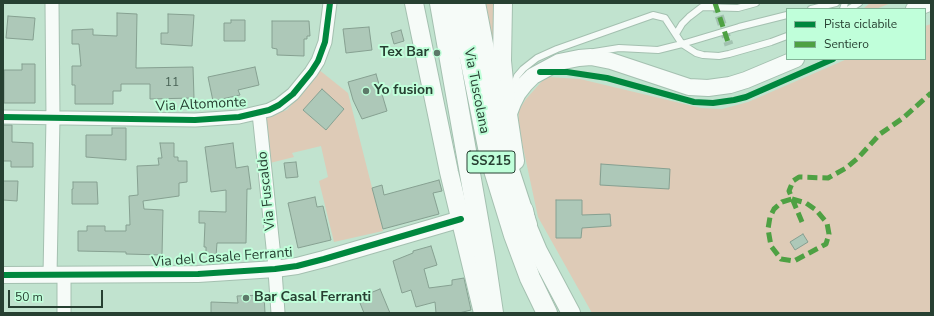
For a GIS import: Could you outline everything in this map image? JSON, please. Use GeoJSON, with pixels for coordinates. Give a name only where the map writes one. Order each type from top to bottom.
{"type":"FeatureCollection","features":[{"type":"Feature","properties":{"kind":"main road"},"geometry":{"type":"LineString","coordinates":[[414,3],[449,172],[482,313]]}},
{"type":"Feature","properties":{"kind":"main road","name":"Via Tuscolana"},"geometry":{"type":"LineString","coordinates":[[459,3],[490,157],[514,235],[528,272],[547,313]]}},
{"type":"Feature","properties":{"kind":"main road"},"geometry":{"type":"LineString","coordinates":[[475,3],[503,122],[510,176],[545,266],[570,312]]}},
{"type":"Feature","properties":{"kind":"main road","name":"Via Tuscolana"},"geometry":{"type":"LineString","coordinates":[[503,3],[503,122]]}},
{"type":"Feature","properties":{"kind":"main road","name":"Via Tuscolana"},"geometry":{"type":"LineString","coordinates":[[441,12],[485,259],[493,313]]}},
{"type":"Feature","properties":{"kind":"street"},"geometry":{"type":"LineString","coordinates":[[52,3],[57,275],[64,313]]}},
{"type":"Feature","properties":{"kind":"street","name":"Via Altomonte"},"geometry":{"type":"LineString","coordinates":[[3,117],[195,120],[259,113],[274,108],[293,94],[312,72],[326,42],[330,3]]}},
{"type":"Feature","properties":{"kind":"street"},"geometry":{"type":"LineString","coordinates":[[916,8],[929,3]]}},
{"type":"Feature","properties":{"kind":"street"},"geometry":{"type":"LineString","coordinates":[[503,122],[518,93],[525,84],[533,76],[560,62],[591,57],[611,61],[689,87],[708,88],[730,85],[746,80],[794,60]]}},
{"type":"Feature","properties":{"kind":"street","name":"Via Fuscaldo"},"geometry":{"type":"LineString","coordinates":[[259,113],[278,313]]}},
{"type":"Feature","properties":{"kind":"street","name":"Via del Casale Ferranti"},"geometry":{"type":"LineString","coordinates":[[3,275],[198,274],[275,269],[297,266],[324,259],[461,219]]}},
{"type":"Feature","properties":{"kind":"lane"},"geometry":{"type":"LineString","coordinates":[[676,34],[682,24],[701,5],[712,3]]}},
{"type":"Feature","properties":{"kind":"lane"},"geometry":{"type":"LineString","coordinates":[[701,5],[738,8],[756,3]]}},
{"type":"Feature","properties":{"kind":"lane"},"geometry":{"type":"LineString","coordinates":[[815,8],[836,3]]}},
{"type":"Feature","properties":{"kind":"lane"},"geometry":{"type":"LineString","coordinates":[[503,122],[517,76],[537,58],[557,48],[653,15],[665,18],[682,44],[696,53],[707,55],[719,56],[743,51],[786,36]]}},
{"type":"Feature","properties":{"kind":"lane"},"geometry":{"type":"LineString","coordinates":[[579,58],[594,52],[611,49],[658,50],[740,26],[786,15]]}},
{"type":"Feature","properties":{"kind":"shaded area"},"geometry":{"type":"Polygon","coordinates":[[[483,3],[495,3],[494,60],[483,3]]]}},
{"type":"Feature","properties":{"kind":"shaded area"},"geometry":{"type":"Polygon","coordinates":[[[870,3],[891,3],[878,8],[864,8],[870,3]]]}},
{"type":"Feature","properties":{"kind":"shaded area"},"geometry":{"type":"Polygon","coordinates":[[[931,24],[931,313],[592,313],[538,217],[518,124],[519,110],[526,99],[543,80],[548,77],[580,79],[701,108],[722,109],[748,102],[845,60],[926,60],[926,26],[931,24]]]}},
{"type":"Feature","properties":{"kind":"shaded area"},"geometry":{"type":"Polygon","coordinates":[[[318,69],[348,93],[383,231],[334,242],[319,181],[328,177],[321,146],[292,153],[294,157],[270,163],[263,117],[287,110],[318,69]],[[322,90],[303,110],[326,130],[344,109],[322,90]]]}},
{"type":"Feature","properties":{"kind":"building"},"geometry":{"type":"Polygon","coordinates":[[[117,13],[137,14],[136,68],[193,67],[194,98],[150,99],[150,84],[121,84],[121,91],[113,91],[113,104],[75,104],[75,85],[72,85],[72,66],[81,66],[79,44],[72,44],[72,30],[93,29],[93,35],[117,36],[117,13]]]}},
{"type":"Feature","properties":{"kind":"building"},"geometry":{"type":"Polygon","coordinates":[[[168,14],[194,15],[192,46],[161,44],[161,33],[168,33],[168,14]]]}},
{"type":"Feature","properties":{"kind":"building"},"geometry":{"type":"Polygon","coordinates":[[[8,16],[35,18],[33,40],[6,38],[8,16]]]}},
{"type":"Feature","properties":{"kind":"building"},"geometry":{"type":"Polygon","coordinates":[[[231,20],[245,20],[245,41],[224,41],[224,23],[231,23],[231,20]]]}},
{"type":"Feature","properties":{"kind":"building"},"geometry":{"type":"Polygon","coordinates":[[[272,21],[309,21],[310,36],[307,36],[307,39],[304,39],[304,56],[277,55],[277,49],[272,48],[272,21]]]}},
{"type":"Feature","properties":{"kind":"building"},"geometry":{"type":"Polygon","coordinates":[[[369,27],[372,50],[346,53],[343,29],[369,27]]]}},
{"type":"Feature","properties":{"kind":"building"},"geometry":{"type":"Polygon","coordinates":[[[401,30],[404,41],[394,44],[391,33],[401,30]]]}},
{"type":"Feature","properties":{"kind":"building"},"geometry":{"type":"Polygon","coordinates":[[[22,64],[35,64],[35,103],[4,103],[4,70],[22,70],[22,64]]]}},
{"type":"Feature","properties":{"kind":"building"},"geometry":{"type":"Polygon","coordinates":[[[255,67],[259,85],[238,90],[240,95],[213,101],[208,77],[255,67]]]}},
{"type":"Feature","properties":{"kind":"building","name":"Yo fusion"},"geometry":{"type":"Polygon","coordinates":[[[376,74],[387,111],[362,119],[353,100],[348,82],[376,74]]]}},
{"type":"Feature","properties":{"kind":"building"},"geometry":{"type":"Polygon","coordinates":[[[322,89],[344,109],[326,130],[303,110],[322,89]]]}},
{"type":"Feature","properties":{"kind":"building"},"geometry":{"type":"Polygon","coordinates":[[[3,125],[12,125],[12,142],[33,143],[33,167],[11,167],[11,161],[3,161],[3,125]]]}},
{"type":"Feature","properties":{"kind":"building"},"geometry":{"type":"Polygon","coordinates":[[[112,128],[126,128],[126,160],[86,157],[86,135],[112,135],[112,128]]]}},
{"type":"Feature","properties":{"kind":"building"},"geometry":{"type":"Polygon","coordinates":[[[160,143],[174,143],[174,157],[178,157],[178,161],[187,161],[187,182],[179,183],[179,196],[143,201],[144,209],[163,210],[162,255],[126,254],[126,252],[78,251],[78,231],[87,231],[87,226],[105,226],[105,231],[126,231],[126,225],[130,225],[129,196],[138,195],[137,166],[159,165],[158,158],[162,158],[160,143]]]}},
{"type":"Feature","properties":{"kind":"building"},"geometry":{"type":"Polygon","coordinates":[[[233,143],[236,168],[248,166],[251,189],[247,189],[246,243],[217,243],[216,256],[206,255],[206,247],[204,247],[205,223],[199,223],[199,211],[226,212],[226,190],[211,192],[205,147],[233,143]]]}},
{"type":"Feature","properties":{"kind":"building"},"geometry":{"type":"Polygon","coordinates":[[[296,162],[298,177],[286,178],[284,163],[296,162]]]}},
{"type":"Feature","properties":{"kind":"building"},"geometry":{"type":"Polygon","coordinates":[[[601,164],[670,169],[669,189],[600,185],[601,164]]]}},
{"type":"Feature","properties":{"kind":"building"},"geometry":{"type":"Polygon","coordinates":[[[439,180],[442,191],[433,193],[439,214],[383,229],[372,188],[382,185],[384,195],[439,180]]]}},
{"type":"Feature","properties":{"kind":"building"},"geometry":{"type":"Polygon","coordinates":[[[3,181],[18,181],[17,201],[3,200],[3,181]]]}},
{"type":"Feature","properties":{"kind":"building"},"geometry":{"type":"Polygon","coordinates":[[[73,182],[97,182],[98,204],[72,204],[73,182]]]}},
{"type":"Feature","properties":{"kind":"building"},"geometry":{"type":"Polygon","coordinates":[[[315,197],[317,207],[323,206],[331,240],[298,248],[288,203],[315,197]]]}},
{"type":"Feature","properties":{"kind":"building"},"geometry":{"type":"Polygon","coordinates":[[[556,200],[582,200],[582,215],[610,214],[611,226],[582,228],[581,238],[556,238],[556,200]]]}},
{"type":"Feature","properties":{"kind":"building"},"geometry":{"type":"Polygon","coordinates":[[[803,234],[808,242],[795,250],[790,242],[803,234]]]}},
{"type":"Feature","properties":{"kind":"building"},"geometry":{"type":"Polygon","coordinates":[[[431,246],[437,265],[424,269],[429,288],[452,285],[452,280],[464,278],[471,310],[459,313],[436,313],[435,302],[416,307],[411,290],[402,293],[393,261],[413,253],[413,251],[431,246]]]}},
{"type":"Feature","properties":{"kind":"building"},"geometry":{"type":"Polygon","coordinates":[[[380,289],[390,313],[364,313],[358,298],[380,289]]]}},
{"type":"Feature","properties":{"kind":"building"},"geometry":{"type":"Polygon","coordinates":[[[264,295],[265,313],[211,313],[211,302],[238,303],[237,296],[264,295]]]}},
{"type":"Feature","properties":{"kind":"tunnel"},"geometry":{"type":"LineString","coordinates":[[715,3],[729,45]]}},
{"type":"Feature","properties":{"kind":"marked path"},"geometry":{"type":"LineString","coordinates":[[715,3],[729,45]]}},
{"type":"Feature","properties":{"kind":"marked path"},"geometry":{"type":"LineString","coordinates":[[802,222],[789,191],[793,181],[799,177],[828,178],[846,168],[858,158],[880,134],[903,118],[931,93]]}},
{"type":"Feature","properties":{"kind":"marked path"},"geometry":{"type":"LineString","coordinates":[[792,199],[806,203],[816,210],[827,223],[829,234],[826,244],[794,261],[781,259],[771,246],[768,229],[770,217],[774,209],[782,202],[792,199]]}},
{"type":"Feature","properties":{"kind":"cycle path"},"geometry":{"type":"LineString","coordinates":[[3,117],[195,120],[239,117],[269,110],[279,105],[293,94],[318,61],[325,42],[330,3]]}},
{"type":"Feature","properties":{"kind":"cycle path"},"geometry":{"type":"LineString","coordinates":[[540,72],[567,72],[607,78],[694,102],[713,103],[746,97],[831,60]]}},
{"type":"Feature","properties":{"kind":"cycle path"},"geometry":{"type":"LineString","coordinates":[[3,275],[198,274],[275,269],[297,266],[324,259],[461,219]]}},
{"type":"Feature","properties":{"kind":"place","name":"Tex Bar"},"geometry":{"type":"Point","coordinates":[437,53]}},
{"type":"Feature","properties":{"kind":"place","name":"Yo fusion"},"geometry":{"type":"Point","coordinates":[366,91]}},
{"type":"Feature","properties":{"kind":"place","name":"Bar Casal Ferranti"},"geometry":{"type":"Point","coordinates":[246,298]}}]}
